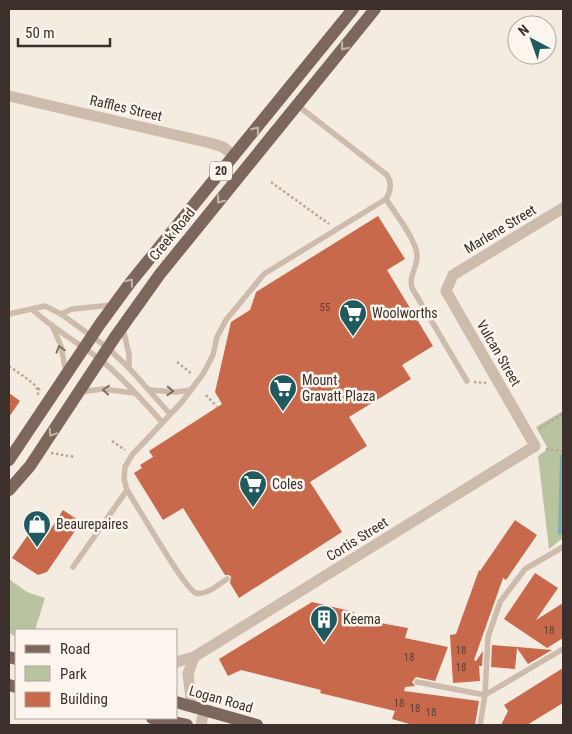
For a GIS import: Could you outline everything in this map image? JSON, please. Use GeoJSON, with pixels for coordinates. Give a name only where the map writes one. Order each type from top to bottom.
{"type":"FeatureCollection","features":[{"type":"Feature","properties":{"kind":"main road","name":"Creek Road"},"geometry":{"type":"LineString","coordinates":[[9,460],[91,336],[114,305],[353,9]]}},
{"type":"Feature","properties":{"kind":"main road","name":"Creek Road"},"geometry":{"type":"LineString","coordinates":[[9,490],[30,466],[122,327],[160,274],[375,9]]}},
{"type":"Feature","properties":{"kind":"main road","name":"Logan Road"},"geometry":{"type":"LineString","coordinates":[[178,703],[257,725]]}},
{"type":"Feature","properties":{"kind":"main road"},"geometry":{"type":"LineString","coordinates":[[157,719],[187,725]]}},
{"type":"Feature","properties":{"kind":"street","name":"Raffles Street"},"geometry":{"type":"LineString","coordinates":[[9,96],[210,143],[223,147],[234,156]]}},
{"type":"Feature","properties":{"kind":"street","name":"Marlene Street"},"geometry":{"type":"LineString","coordinates":[[453,275],[563,208]]}},
{"type":"Feature","properties":{"kind":"street","name":"Vulcan Street"},"geometry":{"type":"LineString","coordinates":[[453,275],[446,291],[535,446]]}},
{"type":"Feature","properties":{"kind":"street","name":"Cortis Street"},"geometry":{"type":"LineString","coordinates":[[178,661],[194,657],[535,446]]}},
{"type":"Feature","properties":{"kind":"street"},"geometry":{"type":"LineString","coordinates":[[194,657],[188,674],[201,725]]}},
{"type":"Feature","properties":{"kind":"lane"},"geometry":{"type":"LineString","coordinates":[[227,579],[206,592],[199,594],[193,592],[127,490],[124,479],[125,467],[132,455],[191,390],[208,365],[226,320],[264,274],[386,199],[389,194],[391,182],[387,175],[297,105]]}},
{"type":"Feature","properties":{"kind":"lane"},"geometry":{"type":"LineString","coordinates":[[386,199],[415,245],[418,257],[410,278],[412,288],[467,381]]}},
{"type":"Feature","properties":{"kind":"lane"},"geometry":{"type":"LineString","coordinates":[[61,314],[72,309],[114,305]]}},
{"type":"Feature","properties":{"kind":"lane"},"geometry":{"type":"LineString","coordinates":[[9,314],[45,306],[61,314],[108,348],[130,368],[170,414]]}},
{"type":"Feature","properties":{"kind":"lane"},"geometry":{"type":"LineString","coordinates":[[33,310],[100,360],[162,422]]}},
{"type":"Feature","properties":{"kind":"lane"},"geometry":{"type":"LineString","coordinates":[[52,325],[61,346],[66,374]]}},
{"type":"Feature","properties":{"kind":"lane"},"geometry":{"type":"LineString","coordinates":[[122,327],[129,354],[130,368]]}},
{"type":"Feature","properties":{"kind":"lane"},"geometry":{"type":"LineString","coordinates":[[78,392],[103,389],[134,393]]}},
{"type":"Feature","properties":{"kind":"lane"},"geometry":{"type":"LineString","coordinates":[[150,390],[176,392],[191,390]]}},
{"type":"Feature","properties":{"kind":"lane"},"geometry":{"type":"LineString","coordinates":[[72,567],[127,490]]}},
{"type":"Feature","properties":{"kind":"lane"},"geometry":{"type":"LineString","coordinates":[[480,725],[485,695],[488,637],[500,602],[525,569],[563,547]]}},
{"type":"Feature","properties":{"kind":"lane"},"geometry":{"type":"LineString","coordinates":[[417,682],[485,695],[563,649]]}},
{"type":"Feature","properties":{"kind":"path"},"geometry":{"type":"LineString","coordinates":[[271,182],[336,229]]}},
{"type":"Feature","properties":{"kind":"path"},"geometry":{"type":"LineString","coordinates":[[177,362],[193,375]]}},
{"type":"Feature","properties":{"kind":"path"},"geometry":{"type":"LineString","coordinates":[[9,366],[34,383],[38,390]]}},
{"type":"Feature","properties":{"kind":"path"},"geometry":{"type":"LineString","coordinates":[[467,381],[499,384]]}},
{"type":"Feature","properties":{"kind":"path"},"geometry":{"type":"LineString","coordinates":[[206,395],[217,407]]}},
{"type":"Feature","properties":{"kind":"path"},"geometry":{"type":"LineString","coordinates":[[528,435],[563,414]]}},
{"type":"Feature","properties":{"kind":"path"},"geometry":{"type":"LineString","coordinates":[[112,442],[132,455]]}},
{"type":"Feature","properties":{"kind":"path"},"geometry":{"type":"LineString","coordinates":[[535,446],[563,451]]}},
{"type":"Feature","properties":{"kind":"path"},"geometry":{"type":"LineString","coordinates":[[39,452],[75,457]]}},
{"type":"Feature","properties":{"kind":"green space"},"geometry":{"type":"Polygon","coordinates":[[[563,411],[563,538],[549,549],[538,456],[548,449],[536,427],[563,411]]]}},
{"type":"Feature","properties":{"kind":"green space"},"geometry":{"type":"Polygon","coordinates":[[[9,579],[27,592],[45,598],[35,629],[15,629],[15,636],[9,633],[9,579]]]}},
{"type":"Feature","properties":{"kind":"building","name":"Mount Gravatt Plaza"},"geometry":{"type":"Polygon","coordinates":[[[378,216],[405,259],[387,270],[433,346],[402,365],[411,379],[349,417],[367,446],[310,482],[342,532],[239,598],[230,583],[231,577],[225,575],[183,508],[163,520],[134,473],[142,468],[140,465],[153,457],[149,451],[222,404],[215,392],[231,322],[250,310],[256,292],[378,216]]]}},
{"type":"Feature","properties":{"kind":"building"},"geometry":{"type":"Polygon","coordinates":[[[9,393],[20,401],[9,417],[9,393]]]}},
{"type":"Feature","properties":{"kind":"building"},"geometry":{"type":"Polygon","coordinates":[[[63,510],[81,522],[47,572],[38,575],[12,558],[32,529],[45,538],[63,510]]]}},
{"type":"Feature","properties":{"kind":"building"},"geometry":{"type":"Polygon","coordinates":[[[515,520],[537,535],[506,580],[503,578],[474,660],[476,661],[483,651],[482,666],[479,666],[480,681],[453,683],[450,635],[456,634],[479,570],[515,520]]]}},
{"type":"Feature","properties":{"kind":"building"},"geometry":{"type":"Polygon","coordinates":[[[535,573],[558,588],[536,620],[563,603],[563,638],[547,648],[504,619],[535,573]]]}},
{"type":"Feature","properties":{"kind":"building","name":"Keema"},"geometry":{"type":"Polygon","coordinates":[[[312,602],[354,612],[353,618],[408,628],[405,638],[448,647],[435,681],[416,677],[412,682],[415,686],[405,687],[404,691],[479,701],[475,725],[413,725],[392,719],[395,711],[320,693],[321,690],[241,670],[228,676],[219,659],[312,602]]]}},
{"type":"Feature","properties":{"kind":"building"},"geometry":{"type":"Polygon","coordinates":[[[492,645],[552,650],[528,664],[517,648],[515,669],[491,667],[492,645]]]}},
{"type":"Feature","properties":{"kind":"building"},"geometry":{"type":"Polygon","coordinates":[[[563,668],[563,703],[527,725],[501,725],[508,711],[504,705],[563,668]]]}},
{"type":"Feature","properties":{"kind":"waterway"},"geometry":{"type":"LineString","coordinates":[[560,533],[562,456]]}},
{"type":"Feature","properties":{"kind":"place","name":"Woolworths"},"geometry":{"type":"Point","coordinates":[353,337]}},
{"type":"Feature","properties":{"kind":"place","name":"Mount Gravatt Plaza"},"geometry":{"type":"Point","coordinates":[283,412]}},
{"type":"Feature","properties":{"kind":"place","name":"Coles"},"geometry":{"type":"Point","coordinates":[253,508]}},
{"type":"Feature","properties":{"kind":"place","name":"Beaurepaires"},"geometry":{"type":"Point","coordinates":[37,548]}},
{"type":"Feature","properties":{"kind":"place","name":"Keema"},"geometry":{"type":"Point","coordinates":[324,643]}}]}
